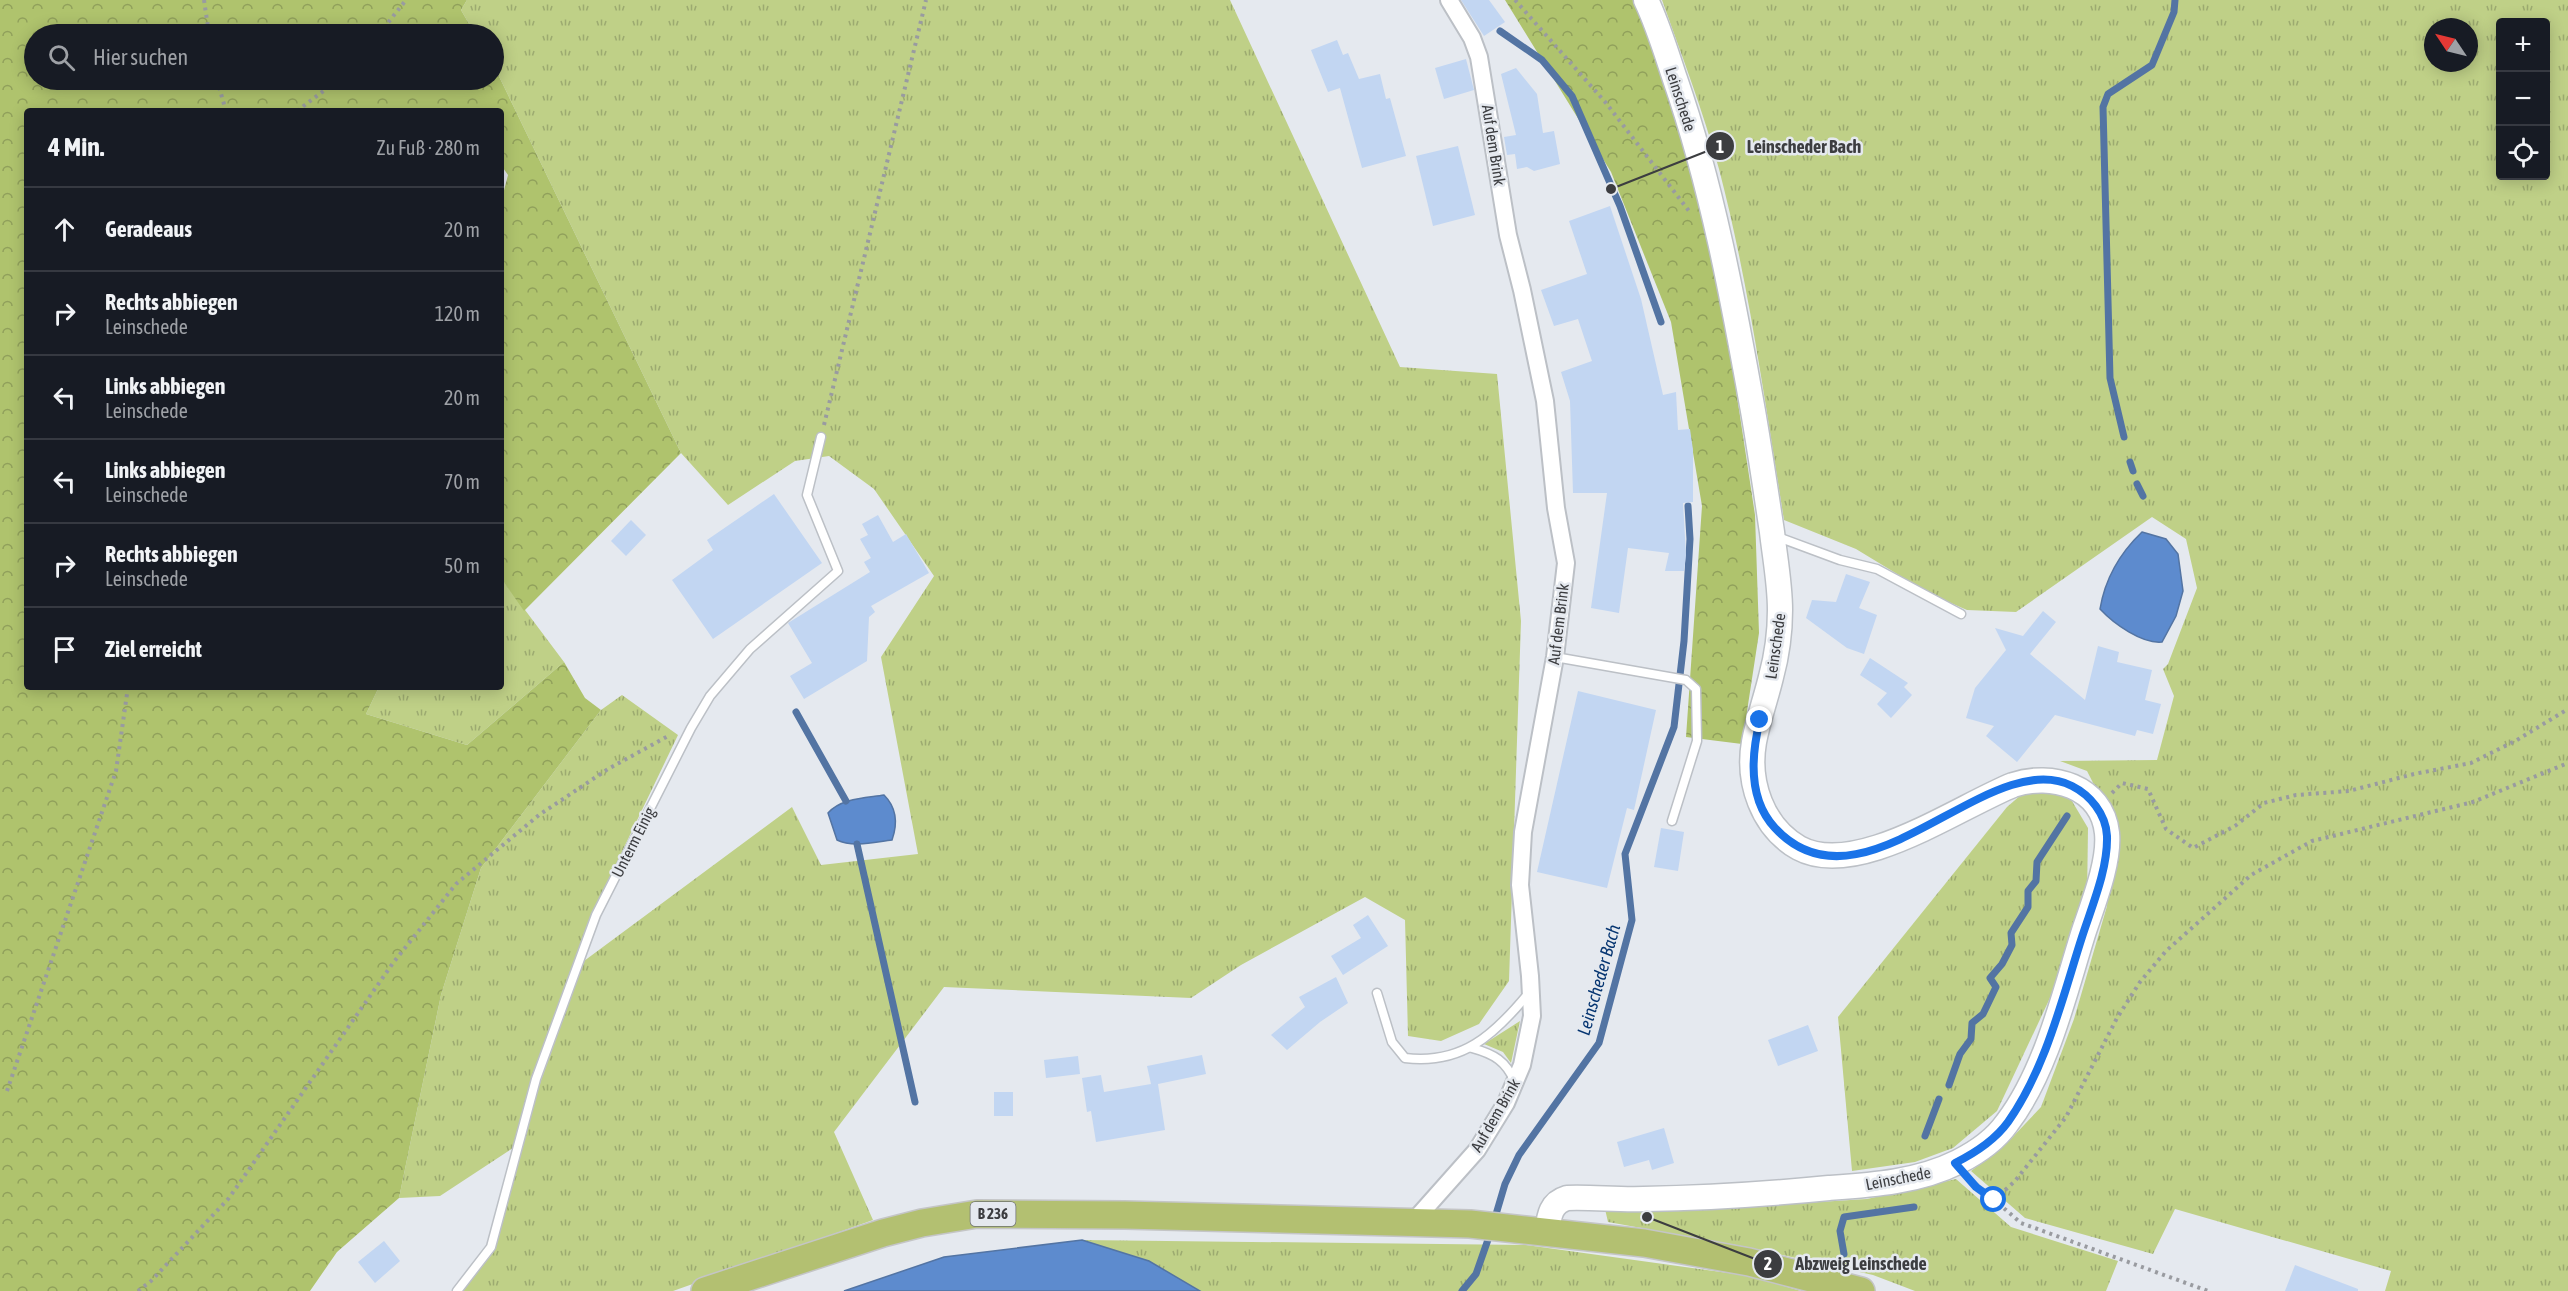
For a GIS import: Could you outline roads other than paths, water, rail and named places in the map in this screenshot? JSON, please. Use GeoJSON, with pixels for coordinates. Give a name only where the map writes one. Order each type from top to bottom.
{"type":"FeatureCollection","features":[{"type":"Feature","properties":{"kind":"main road","name":"Leinschede"},"geometry":{"type":"LineString","coordinates":[[1548,1232],[1552,1208],[1557,1202],[1567,1198],[1664,1198],[1877,1184],[1911,1178],[1955,1163],[1982,1148],[2007,1124],[2030,1084],[2044,1052],[2102,867],[2107,835],[2097,807],[2081,791],[2058,781],[2035,779],[1994,793],[1883,846],[1838,857],[1810,853],[1784,837],[1764,812],[1754,783],[1754,743],[1772,673],[1780,627],[1778,573],[1741,346],[1706,182],[1684,104],[1646,0]]}},
{"type":"Feature","properties":{"kind":"main road","name":"B 236"},"geometry":{"type":"LineString","coordinates":[[705,1291],[883,1233],[922,1223],[977,1214],[1125,1215],[1470,1224],[1644,1243],[1737,1260],[1861,1291]]}},
{"type":"Feature","properties":{"kind":"street","name":"Auf dem Brink"},"geometry":{"type":"LineString","coordinates":[[1413,1222],[1477,1150],[1506,1102],[1522,1065],[1532,1016],[1520,885],[1523,832],[1555,657],[1566,563],[1556,508],[1545,400],[1508,235],[1479,57],[1472,38],[1449,0]]}},
{"type":"Feature","properties":{"kind":"lane","name":"Unterm Einig"},"geometry":{"type":"LineString","coordinates":[[457,1291],[491,1247],[536,1079],[596,915],[695,721],[710,696],[750,649],[837,571],[807,495],[821,437]]}},
{"type":"Feature","properties":{"kind":"lane"},"geometry":{"type":"LineString","coordinates":[[1772,535],[1840,560],[1877,569],[1960,614]]}},
{"type":"Feature","properties":{"kind":"lane"},"geometry":{"type":"LineString","coordinates":[[1555,657],[1686,680],[1696,689],[1697,741],[1672,821]]}},
{"type":"Feature","properties":{"kind":"lane"},"geometry":{"type":"LineString","coordinates":[[1377,993],[1392,1042],[1405,1058],[1423,1060],[1445,1058],[1472,1048],[1497,1028],[1531,991]]}},
{"type":"Feature","properties":{"kind":"lane"},"geometry":{"type":"LineString","coordinates":[[1472,1048],[1488,1052],[1501,1060],[1509,1069],[1515,1083]]}},
{"type":"Feature","properties":{"kind":"water"},"geometry":{"type":"Polygon","coordinates":[[[2142,532],[2166,539],[2178,554],[2183,591],[2176,616],[2162,642],[2146,640],[2129,632],[2100,609],[2102,598],[2115,567],[2142,532]]]}},
{"type":"Feature","properties":{"kind":"water"},"geometry":{"type":"Polygon","coordinates":[[[884,795],[894,810],[895,828],[892,840],[850,844],[837,840],[828,813],[833,808],[862,798],[884,795]]]}},
{"type":"Feature","properties":{"kind":"water"},"geometry":{"type":"Polygon","coordinates":[[[1082,1240],[1149,1261],[1200,1291],[844,1291],[944,1257],[1082,1240]]]}},
{"type":"Feature","properties":{"kind":"waterway"},"geometry":{"type":"LineString","coordinates":[[2124,437],[2110,378],[2103,107],[2108,94],[2152,65],[2174,12],[2175,0]]}},
{"type":"Feature","properties":{"kind":"waterway","name":"Leinscheder Bach"},"geometry":{"type":"LineString","coordinates":[[1500,31],[1542,60],[1572,96],[1620,206],[1661,322]]}},
{"type":"Feature","properties":{"kind":"waterway"},"geometry":{"type":"LineString","coordinates":[[2130,462],[2133,471]]}},
{"type":"Feature","properties":{"kind":"waterway"},"geometry":{"type":"LineString","coordinates":[[2137,484],[2143,496]]}},
{"type":"Feature","properties":{"kind":"waterway","name":"Leinscheder Bach"},"geometry":{"type":"LineString","coordinates":[[1494,1221],[1505,1184],[1519,1155],[1599,1043],[1632,920],[1625,854],[1674,727],[1684,641],[1690,539],[1688,506]]}},
{"type":"Feature","properties":{"kind":"waterway"},"geometry":{"type":"LineString","coordinates":[[796,712],[846,801]]}},
{"type":"Feature","properties":{"kind":"waterway"},"geometry":{"type":"LineString","coordinates":[[1949,1085],[1960,1054],[1971,1039],[1972,1023],[1983,1014],[1996,987],[1990,978],[2002,964],[2012,945],[2011,933],[2028,907],[2028,891],[2036,881],[2037,862],[2067,816]]}},
{"type":"Feature","properties":{"kind":"waterway"},"geometry":{"type":"LineString","coordinates":[[857,844],[915,1102]]}},
{"type":"Feature","properties":{"kind":"waterway"},"geometry":{"type":"LineString","coordinates":[[1925,1136],[1939,1099]]}},
{"type":"Feature","properties":{"kind":"waterway"},"geometry":{"type":"LineString","coordinates":[[1844,1254],[1840,1231],[1844,1217],[1914,1207]]}},
{"type":"Feature","properties":{"kind":"waterway","name":"Leinscheder Bach"},"geometry":{"type":"LineString","coordinates":[[1462,1291],[1476,1274],[1491,1231]]}},
{"type":"Feature","properties":{"kind":"place","name":"Leinscheder Bach"},"geometry":{"type":"Point","coordinates":[1611,189]}},
{"type":"Feature","properties":{"kind":"place","name":"Abzweig Leinschede"},"geometry":{"type":"Point","coordinates":[1647,1217]}}]}
